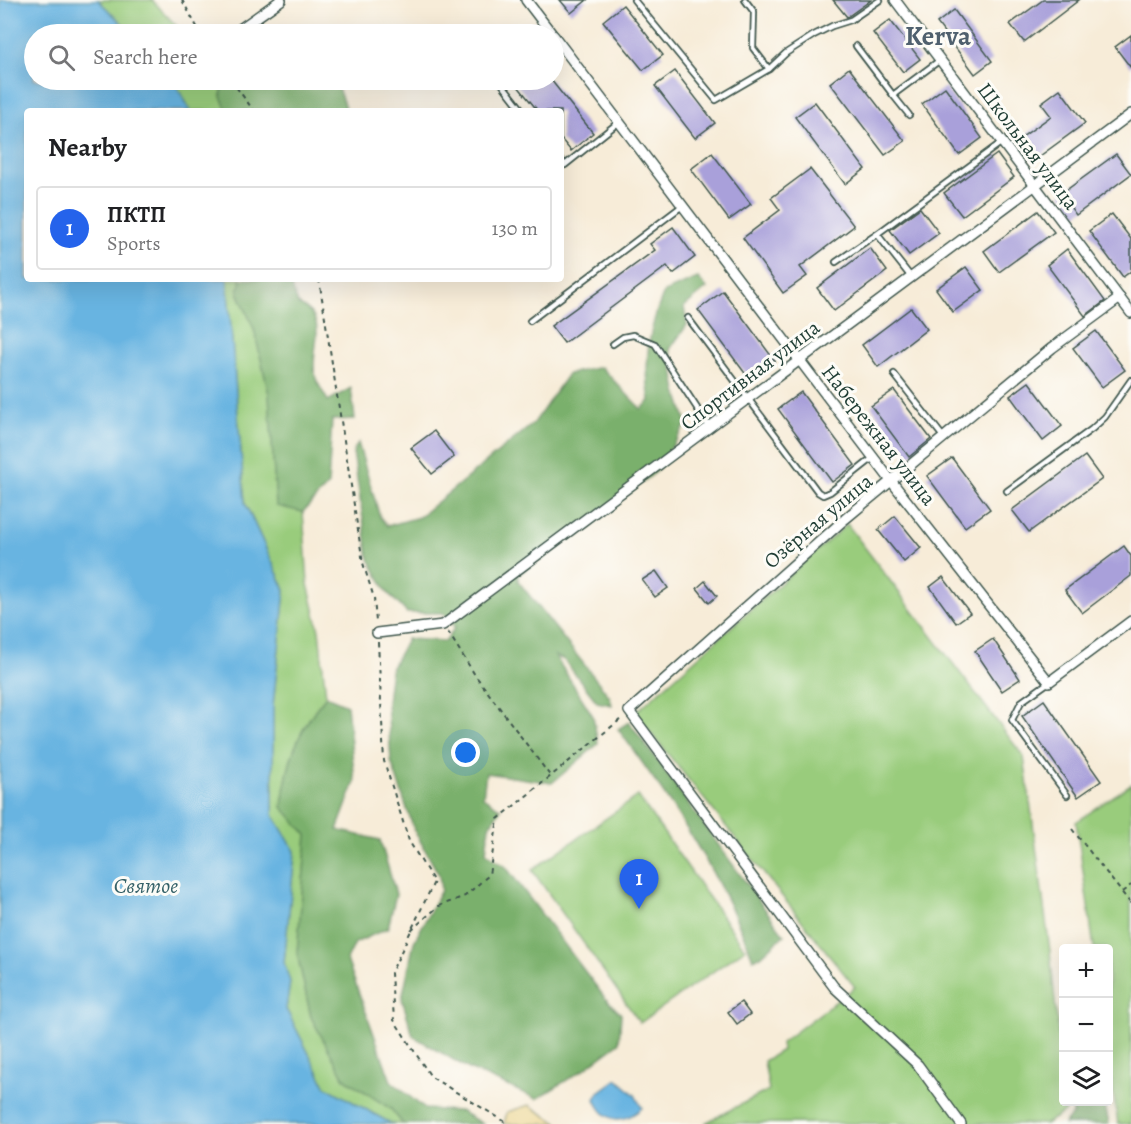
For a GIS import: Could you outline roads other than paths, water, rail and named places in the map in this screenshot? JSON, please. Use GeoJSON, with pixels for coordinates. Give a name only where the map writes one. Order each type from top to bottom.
{"type":"FeatureCollection","features":[{"type":"Feature","properties":{"kind":"street"},"geometry":{"type":"LineString","coordinates":[[247,24],[281,0]]}},
{"type":"Feature","properties":{"kind":"street","name":"Набережная улица"},"geometry":{"type":"LineString","coordinates":[[526,0],[545,24]]}},
{"type":"Feature","properties":{"kind":"street"},"geometry":{"type":"LineString","coordinates":[[896,2],[909,0]]}},
{"type":"Feature","properties":{"kind":"street","name":"Школьная улица"},"geometry":{"type":"LineString","coordinates":[[896,2],[1131,313]]}},
{"type":"Feature","properties":{"kind":"street","name":"Набережная улица"},"geometry":{"type":"LineString","coordinates":[[564,50],[873,458],[1049,682]]}},
{"type":"Feature","properties":{"kind":"street","name":"Спортивная улица"},"geometry":{"type":"LineString","coordinates":[[377,633],[443,625],[1131,114]]}},
{"type":"Feature","properties":{"kind":"street","name":"Озёрная улица"},"geometry":{"type":"LineString","coordinates":[[961,1124],[918,1065],[834,987],[629,711],[844,519],[892,482],[1052,348],[1120,298]]}},
{"type":"Feature","properties":{"kind":"street"},"geometry":{"type":"LineString","coordinates":[[1049,682],[1131,621]]}},
{"type":"Feature","properties":{"kind":"lane"},"geometry":{"type":"LineString","coordinates":[[634,0],[716,100],[769,69],[786,53],[832,26],[851,20],[880,0]]}},
{"type":"Feature","properties":{"kind":"lane"},"geometry":{"type":"LineString","coordinates":[[746,0],[754,12],[753,48],[769,69]]}},
{"type":"Feature","properties":{"kind":"lane"},"geometry":{"type":"LineString","coordinates":[[856,46],[909,115]]}},
{"type":"Feature","properties":{"kind":"lane"},"geometry":{"type":"LineString","coordinates":[[893,95],[940,60]]}},
{"type":"Feature","properties":{"kind":"lane"},"geometry":{"type":"LineString","coordinates":[[507,90],[521,108]]}},
{"type":"Feature","properties":{"kind":"lane"},"geometry":{"type":"LineString","coordinates":[[564,164],[619,122]]}},
{"type":"Feature","properties":{"kind":"lane"},"geometry":{"type":"LineString","coordinates":[[836,262],[1002,142]]}},
{"type":"Feature","properties":{"kind":"lane"},"geometry":{"type":"LineString","coordinates":[[530,321],[682,206]]}},
{"type":"Feature","properties":{"kind":"lane"},"geometry":{"type":"LineString","coordinates":[[877,234],[911,277]]}},
{"type":"Feature","properties":{"kind":"lane"},"geometry":{"type":"LineString","coordinates":[[688,318],[818,492],[823,495],[873,458]]}},
{"type":"Feature","properties":{"kind":"lane"},"geometry":{"type":"LineString","coordinates":[[613,344],[623,337],[633,335],[655,344],[710,428]]}},
{"type":"Feature","properties":{"kind":"lane"},"geometry":{"type":"LineString","coordinates":[[894,374],[944,438]]}},
{"type":"Feature","properties":{"kind":"lane"},"geometry":{"type":"LineString","coordinates":[[1007,491],[1092,429],[1105,417],[1131,380]]}},
{"type":"Feature","properties":{"kind":"lane"},"geometry":{"type":"LineString","coordinates":[[1049,682],[1021,702],[1012,720],[1067,795]]}},
{"type":"Feature","properties":{"kind":"water","name":"Святое"},"geometry":{"type":"Polygon","coordinates":[[[0,0],[98,0],[123,24],[24,24],[24,90],[179,90],[189,108],[24,108],[24,282],[227,282],[245,503],[285,590],[273,706],[273,815],[295,851],[284,963],[290,982],[286,1009],[326,1087],[392,1124],[0,1124],[0,0]]]}},
{"type":"Feature","properties":{"kind":"water"},"geometry":{"type":"Polygon","coordinates":[[[617,1079],[635,1095],[642,1108],[622,1119],[610,1117],[604,1113],[595,1099],[599,1092],[617,1079]]]}},
{"type":"Feature","properties":{"kind":"place","name":"ПКТП"},"geometry":{"type":"Point","coordinates":[639,909]}},
{"type":"Feature","properties":{"kind":"district","name":"Kerva"},"geometry":{"type":"Point","coordinates":[938,36]}}]}
